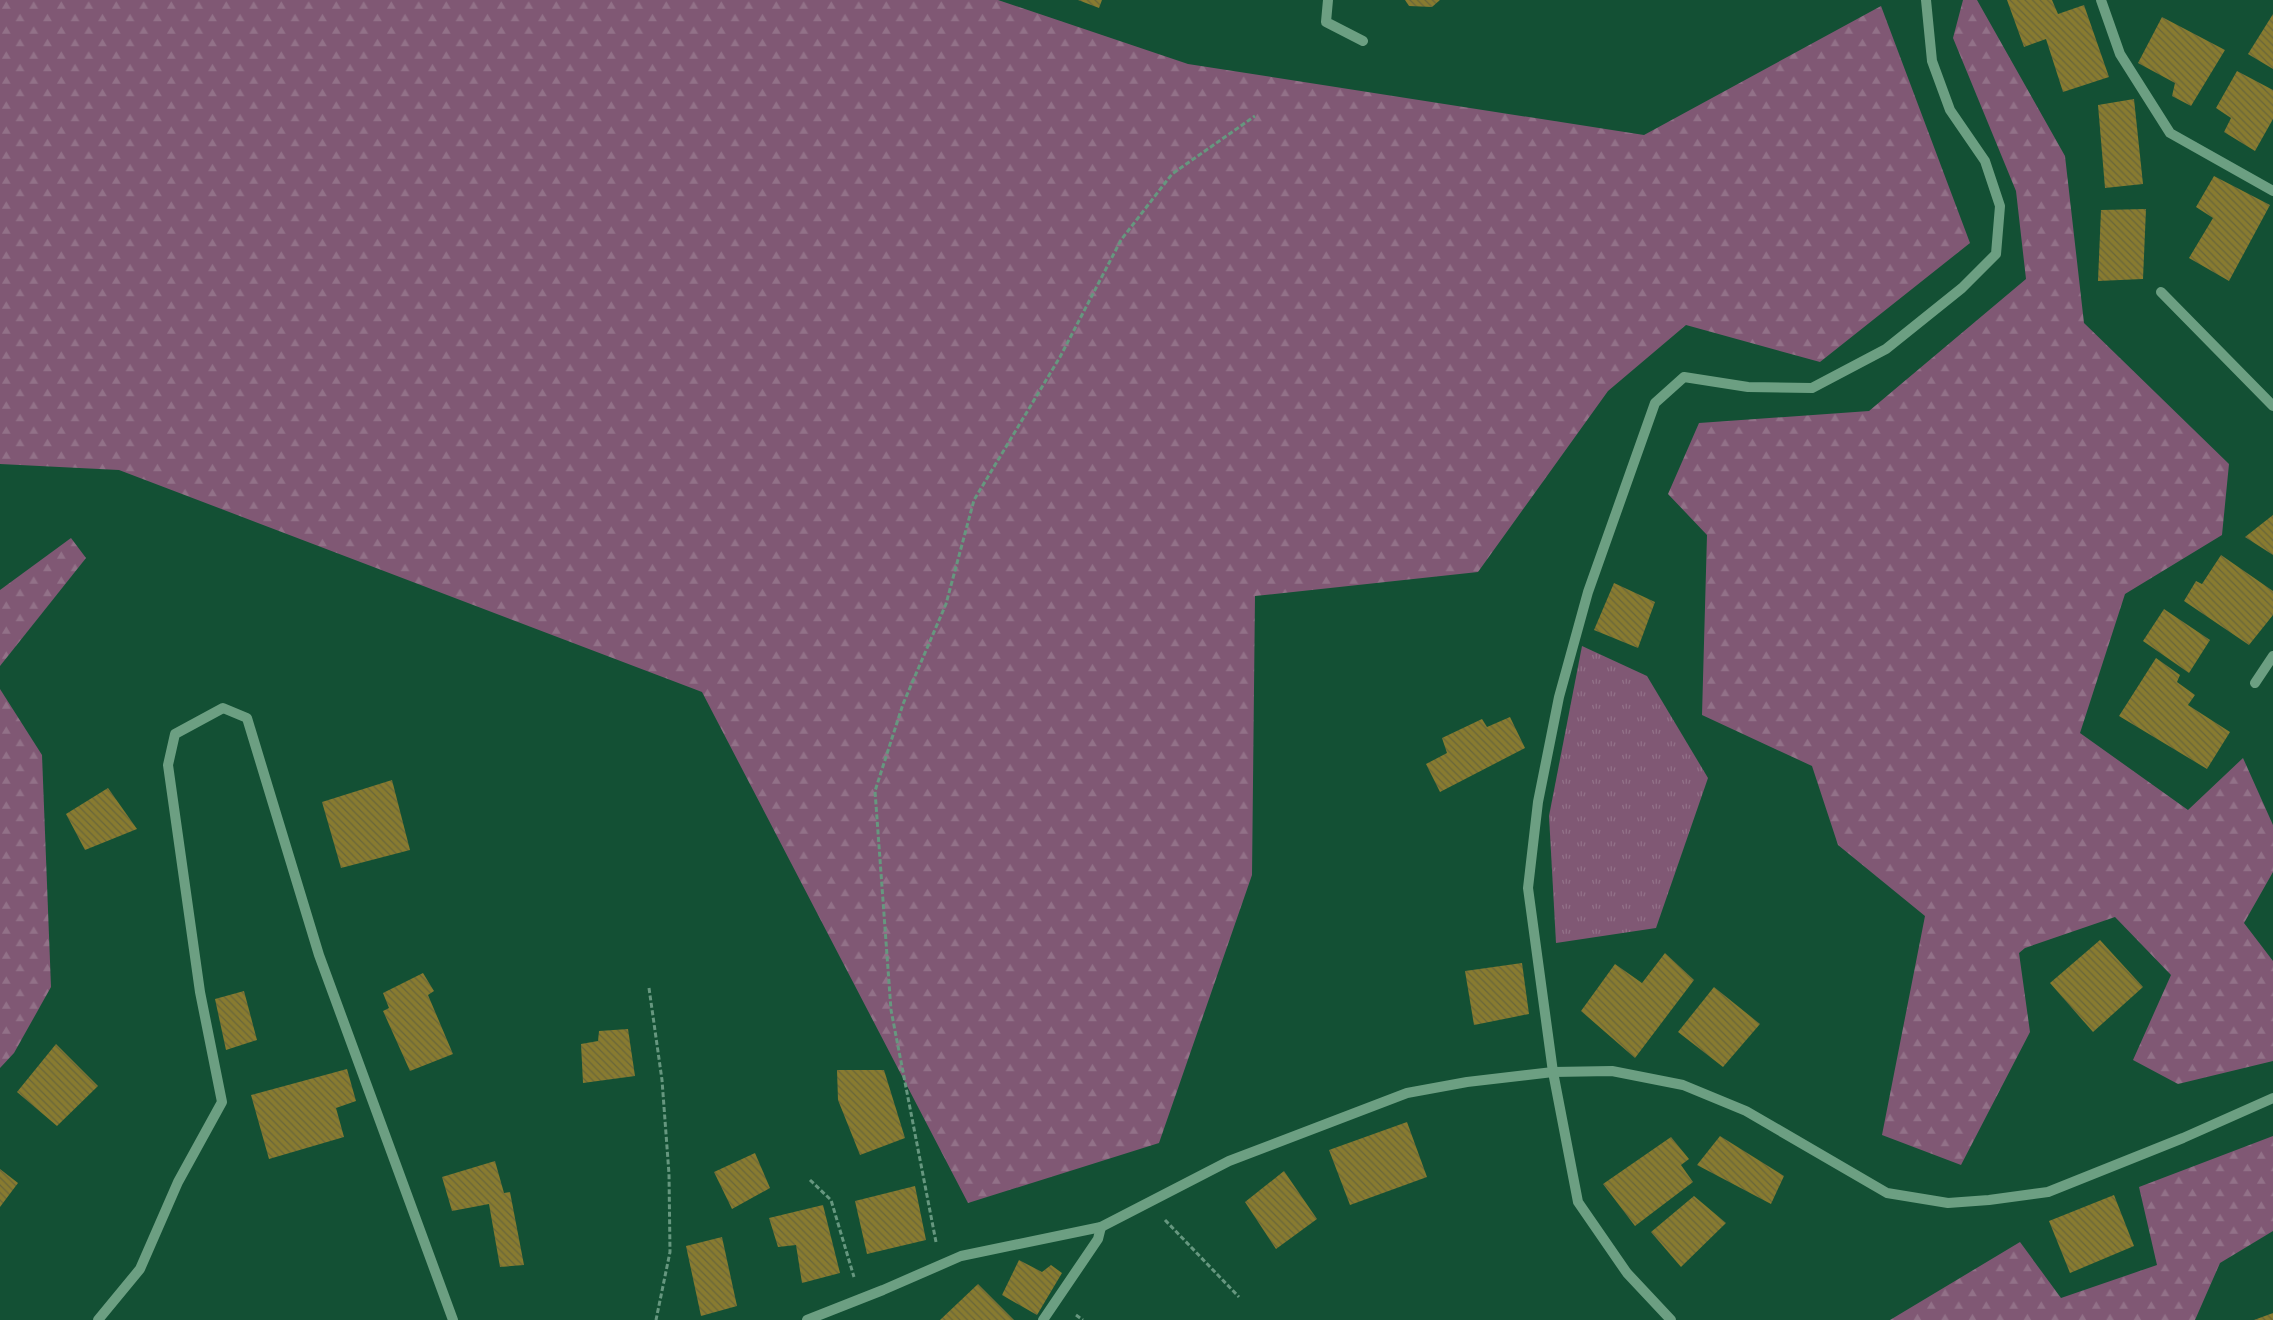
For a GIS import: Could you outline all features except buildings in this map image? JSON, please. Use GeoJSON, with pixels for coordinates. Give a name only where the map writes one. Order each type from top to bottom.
{"type":"FeatureCollection","features":[{"type":"Feature","properties":{"kind":"street"},"geometry":{"type":"LineString","coordinates":[[1328,0],[1326,22],[1363,41]]}},
{"type":"Feature","properties":{"kind":"street"},"geometry":{"type":"LineString","coordinates":[[1670,1320],[1627,1273],[1578,1202],[1553,1072],[1528,888],[1538,802],[1559,697],[1588,592],[1655,403],[1684,377],[1748,387],[1812,388],[1886,349],[1962,288],[1996,254],[2000,206],[1985,162],[1950,110],[1932,61],[1926,0]]}},
{"type":"Feature","properties":{"kind":"street"},"geometry":{"type":"LineString","coordinates":[[2101,0],[2120,54],[2170,133],[2273,191]]}},
{"type":"Feature","properties":{"kind":"street"},"geometry":{"type":"LineString","coordinates":[[2162,292],[2273,406]]}},
{"type":"Feature","properties":{"kind":"street"},"geometry":{"type":"LineString","coordinates":[[2255,683],[2273,656]]}},
{"type":"Feature","properties":{"kind":"street"},"geometry":{"type":"LineString","coordinates":[[98,1320],[140,1269],[178,1182],[222,1102],[200,992],[168,765],[175,734],[223,708],[247,718],[319,956],[453,1320]]}},
{"type":"Feature","properties":{"kind":"street"},"geometry":{"type":"LineString","coordinates":[[808,1320],[960,1256],[1101,1227],[1229,1161],[1407,1093],[1467,1082],[1553,1072],[1612,1071],[1683,1085],[1746,1111],[1887,1193],[1948,1203],[2048,1192],[2183,1138],[2273,1098]]}},
{"type":"Feature","properties":{"kind":"street"},"geometry":{"type":"LineString","coordinates":[[1043,1320],[1098,1239],[1101,1227]]}},
{"type":"Feature","properties":{"kind":"path"},"geometry":{"type":"LineString","coordinates":[[940,1265],[891,1010],[875,791],[903,704],[946,604],[974,500],[1060,357],[1121,240],[1172,174],[1254,116]]}},
{"type":"Feature","properties":{"kind":"path"},"geometry":{"type":"LineString","coordinates":[[649,988],[662,1080],[669,1174],[670,1252],[656,1320]]}},
{"type":"Feature","properties":{"kind":"path"},"geometry":{"type":"LineString","coordinates":[[810,1180],[831,1200],[860,1299]]}},
{"type":"Feature","properties":{"kind":"path"},"geometry":{"type":"LineString","coordinates":[[1150,1202],[1239,1296]]}},
{"type":"Feature","properties":{"kind":"green space"},"geometry":{"type":"Polygon","coordinates":[[[0,0],[998,0],[1188,64],[1644,135],[1881,6],[1970,243],[1820,362],[1686,325],[1608,391],[1478,572],[1255,596],[1252,875],[1159,1143],[968,1203],[702,692],[119,470],[0,464],[0,0]]]}},
{"type":"Feature","properties":{"kind":"green space"},"geometry":{"type":"Polygon","coordinates":[[[1963,0],[1977,0],[2065,156],[2084,323],[2229,464],[2222,535],[2125,594],[2080,733],[2188,810],[2243,758],[2273,825],[2273,872],[2244,923],[2273,961],[2273,1061],[2178,1084],[2133,1060],[2171,975],[2115,917],[2025,948],[2019,953],[2030,1032],[1961,1165],[1882,1135],[1925,916],[1838,845],[1812,766],[1702,715],[1707,535],[1668,494],[1699,423],[1869,411],[2026,279],[2016,191],[1953,38],[1963,0]]]}},
{"type":"Feature","properties":{"kind":"green space"},"geometry":{"type":"Polygon","coordinates":[[[71,538],[86,558],[0,666],[0,590],[71,538]]]}},
{"type":"Feature","properties":{"kind":"green space"},"geometry":{"type":"Polygon","coordinates":[[[1582,646],[1647,676],[1708,778],[1656,928],[1556,943],[1549,816],[1582,646]]]}},
{"type":"Feature","properties":{"kind":"green space"},"geometry":{"type":"Polygon","coordinates":[[[0,689],[42,755],[51,987],[14,1053],[0,1068],[0,689]]]}},
{"type":"Feature","properties":{"kind":"green space"},"geometry":{"type":"Polygon","coordinates":[[[2273,1136],[2273,1231],[2220,1263],[2195,1320],[1890,1320],[2020,1242],[2061,1298],[2157,1265],[2139,1187],[2273,1136]]]}}]}
